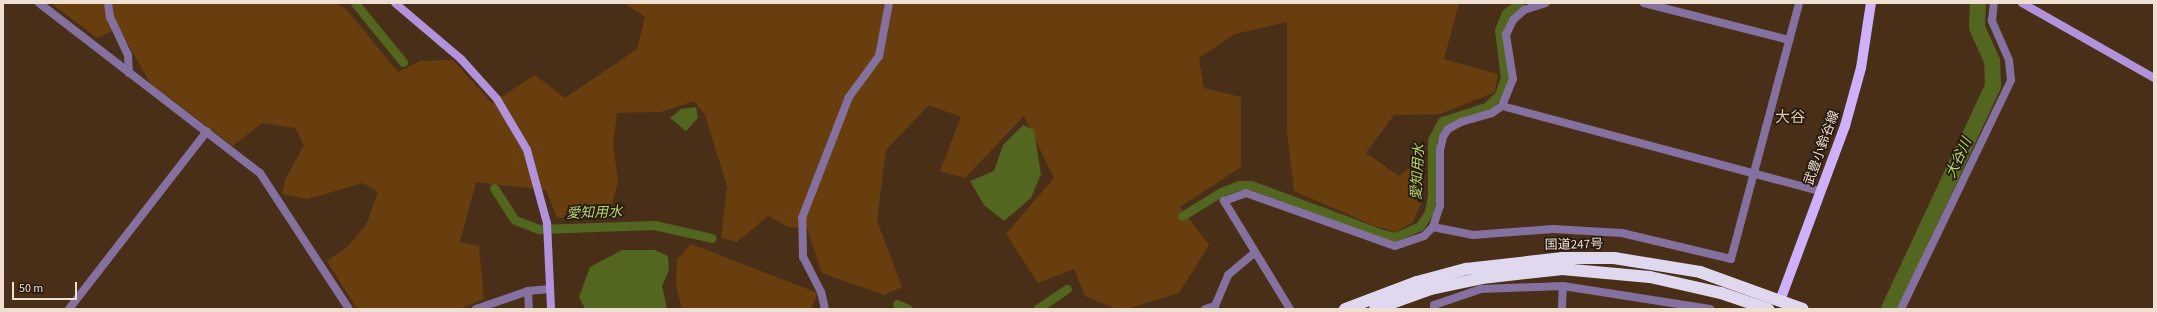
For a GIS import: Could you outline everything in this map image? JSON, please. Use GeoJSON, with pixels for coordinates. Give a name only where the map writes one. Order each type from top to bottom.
{"type":"FeatureCollection","features":[{"type":"Feature","properties":{"kind":"highway","name":"国道247号"},"geometry":{"type":"LineString","coordinates":[[1344,309],[1410,284],[1466,269],[1562,258],[1654,262],[1700,272],[1779,304],[1803,309]]}},
{"type":"Feature","properties":{"kind":"highway","name":"国道247号"},"geometry":{"type":"LineString","coordinates":[[1375,309],[1431,289],[1482,278],[1562,269],[1650,277],[1721,293],[1768,309]]}},
{"type":"Feature","properties":{"kind":"main road","name":"武豊小鈴谷線"},"geometry":{"type":"LineString","coordinates":[[1779,304],[1845,126],[1861,68],[1871,3]]}},
{"type":"Feature","properties":{"kind":"street"},"geometry":{"type":"LineString","coordinates":[[39,3],[260,173],[349,309]]}},
{"type":"Feature","properties":{"kind":"street"},"geometry":{"type":"LineString","coordinates":[[108,3],[110,17],[128,56],[129,73]]}},
{"type":"Feature","properties":{"kind":"street"},"geometry":{"type":"LineString","coordinates":[[395,3],[461,59],[497,99],[527,150],[547,223],[551,309]]}},
{"type":"Feature","properties":{"kind":"street"},"geometry":{"type":"LineString","coordinates":[[824,309],[821,292],[803,257],[802,218],[849,97],[879,56],[889,3]]}},
{"type":"Feature","properties":{"kind":"street"},"geometry":{"type":"LineString","coordinates":[[1290,309],[1224,201],[1233,195],[1246,193],[1264,198],[1395,246],[1424,236],[1433,227],[1440,206],[1440,150],[1443,137],[1448,129],[1461,122],[1492,113],[1502,106],[1513,79],[1506,35],[1513,20],[1524,10],[1546,3]]}},
{"type":"Feature","properties":{"kind":"street"},"geometry":{"type":"LineString","coordinates":[[1647,3],[1789,40]]}},
{"type":"Feature","properties":{"kind":"street"},"geometry":{"type":"LineString","coordinates":[[1433,227],[1473,235],[1553,229],[1622,233],[1677,243],[1732,259],[1799,3]]}},
{"type":"Feature","properties":{"kind":"street"},"geometry":{"type":"LineString","coordinates":[[1901,309],[2011,80],[2009,60],[1992,21],[1994,3]]}},
{"type":"Feature","properties":{"kind":"street"},"geometry":{"type":"LineString","coordinates":[[2022,3],[2154,78]]}},
{"type":"Feature","properties":{"kind":"street"},"geometry":{"type":"LineString","coordinates":[[1502,106],[1820,191]]}},
{"type":"Feature","properties":{"kind":"street"},"geometry":{"type":"LineString","coordinates":[[69,309],[207,131]]}},
{"type":"Feature","properties":{"kind":"street"},"geometry":{"type":"LineString","coordinates":[[1205,309],[1215,306],[1228,275],[1255,252]]}},
{"type":"Feature","properties":{"kind":"street"},"geometry":{"type":"LineString","coordinates":[[1434,309],[1434,305],[1481,289],[1563,286],[1710,309]]}},
{"type":"Feature","properties":{"kind":"street"},"geometry":{"type":"LineString","coordinates":[[1562,309],[1563,286]]}},
{"type":"Feature","properties":{"kind":"street"},"geometry":{"type":"LineString","coordinates":[[476,309],[528,291],[550,289]]}},
{"type":"Feature","properties":{"kind":"street"},"geometry":{"type":"LineString","coordinates":[[528,291],[528,309]]}},
{"type":"Feature","properties":{"kind":"shaded area"},"geometry":{"type":"Polygon","coordinates":[[[51,3],[337,3],[347,10],[398,72],[420,61],[453,60],[492,103],[535,75],[565,98],[637,49],[645,17],[624,3],[1459,3],[1444,59],[1498,74],[1495,92],[1440,114],[1394,115],[1366,153],[1399,176],[1422,159],[1421,203],[1413,222],[1396,232],[1375,226],[1294,191],[1287,132],[1287,22],[1235,34],[1199,58],[1204,88],[1241,97],[1241,167],[1180,207],[1209,245],[1179,293],[1127,309],[1116,309],[1085,296],[1074,269],[1038,283],[1006,234],[1054,178],[1024,116],[965,178],[940,171],[961,117],[929,105],[886,150],[877,221],[902,287],[884,295],[822,273],[807,228],[789,227],[768,216],[737,242],[721,238],[727,186],[705,115],[694,101],[661,112],[617,113],[613,143],[618,182],[609,215],[557,218],[546,190],[476,182],[460,242],[479,246],[484,299],[460,309],[357,309],[327,261],[347,247],[366,225],[378,192],[363,183],[308,199],[282,194],[286,178],[304,145],[295,128],[262,123],[233,146],[150,83],[119,28],[97,38],[51,3]]]}},
{"type":"Feature","properties":{"kind":"shaded area"},"geometry":{"type":"Polygon","coordinates":[[[696,107],[698,118],[686,131],[670,118],[681,109],[696,107]]]}},
{"type":"Feature","properties":{"kind":"shaded area"},"geometry":{"type":"Polygon","coordinates":[[[1023,125],[1034,130],[1041,174],[1031,198],[1004,221],[984,205],[970,181],[994,171],[1003,145],[1023,125]]]}},
{"type":"Feature","properties":{"kind":"shaded area"},"geometry":{"type":"Polygon","coordinates":[[[691,244],[818,293],[811,309],[682,309],[676,285],[677,260],[691,244]]]}},
{"type":"Feature","properties":{"kind":"shaded area"},"geometry":{"type":"Polygon","coordinates":[[[622,250],[655,250],[668,256],[669,270],[662,286],[667,309],[585,309],[579,297],[590,267],[622,250]]]}},
{"type":"Feature","properties":{"kind":"waterway","name":"愛知用水"},"geometry":{"type":"LineString","coordinates":[[355,3],[403,62]]}},
{"type":"Feature","properties":{"kind":"waterway","name":"愛知用水"},"geometry":{"type":"LineString","coordinates":[[1182,216],[1221,192],[1239,185],[1251,185],[1383,234],[1395,237],[1420,226],[1429,212],[1432,195],[1432,140],[1442,121],[1486,107],[1499,95],[1505,78],[1499,30],[1506,13],[1520,3]]}},
{"type":"Feature","properties":{"kind":"waterway","name":"大谷川"},"geometry":{"type":"LineString","coordinates":[[1889,309],[1993,86],[1992,61],[1977,27],[1978,3]]}},
{"type":"Feature","properties":{"kind":"waterway","name":"愛知用水"},"geometry":{"type":"LineString","coordinates":[[494,188],[515,220],[539,229],[654,225],[712,238]]}},
{"type":"Feature","properties":{"kind":"waterway","name":"愛知用水"},"geometry":{"type":"LineString","coordinates":[[1037,309],[1067,289]]}},
{"type":"Feature","properties":{"kind":"waterway","name":"愛知用水"},"geometry":{"type":"LineString","coordinates":[[897,304],[908,309]]}},
{"type":"Feature","properties":{"kind":"district","name":"大谷"},"geometry":{"type":"Point","coordinates":[1790,118]}}]}
